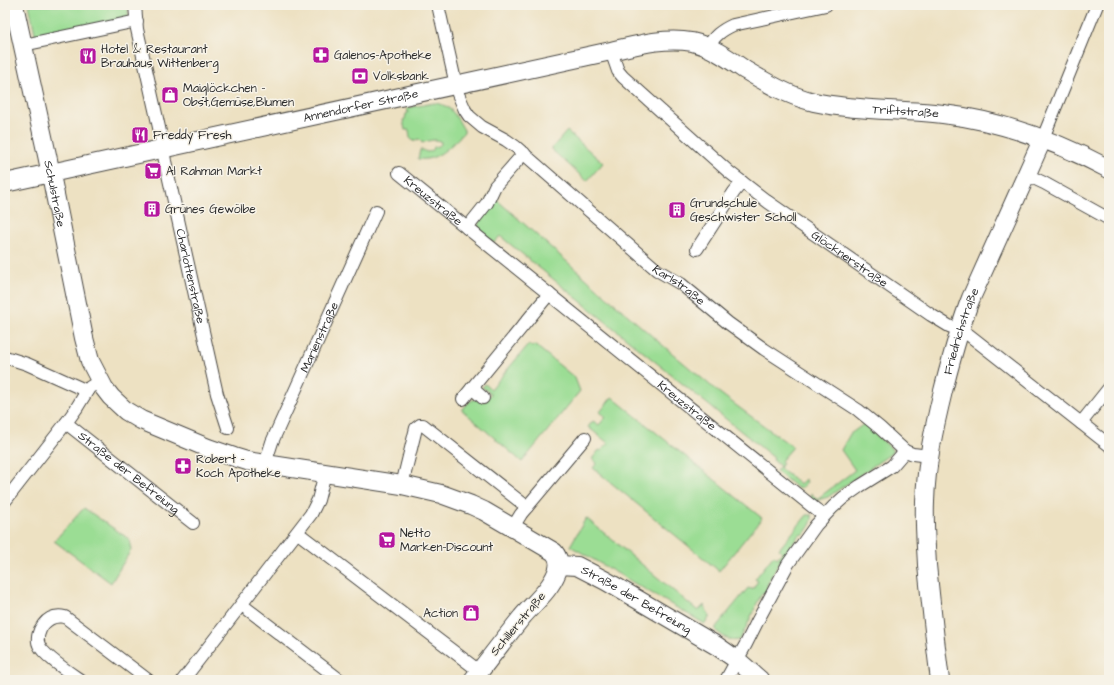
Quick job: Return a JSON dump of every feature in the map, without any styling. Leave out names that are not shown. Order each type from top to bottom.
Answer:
[{"type":"street","name":"Schulstraße","points":[[14,5],[87,352],[94,369],[94,386]]},
{"type":"street","name":"Charlottenstraße","points":[[135,5],[137,29],[163,149],[217,394],[228,428]]},
{"type":"street","name":"Karlstraße","points":[[438,5],[455,85],[461,103],[469,116],[482,127],[506,140],[524,153],[657,270],[681,284],[728,323],[764,349],[858,410],[905,451],[913,454],[929,456]]},
{"type":"street","points":[[707,47],[714,37],[724,29],[733,25],[826,5]]},
{"type":"street","name":"Friedrichstraße","points":[[940,680],[928,579],[924,503],[933,434],[959,330],[970,298],[1027,175],[1097,5]]},
{"type":"street","points":[[32,43],[137,21]]},
{"type":"street","name":"Annendorfer Straße","points":[[5,183],[646,43],[671,40],[693,43],[707,47]]},
{"type":"street","name":"Triftstraße","points":[[707,47],[769,84],[783,91],[812,101],[846,107],[914,111],[969,118],[1019,130],[1043,138],[1109,169]]},
{"type":"street","name":"Glöcknerstraße","points":[[611,51],[618,71],[623,78],[742,182],[768,202],[931,315],[949,326],[969,335],[1109,445]]},
{"type":"street","name":"Kreuzstraße","points":[[467,228],[487,203],[495,186],[524,153]]},
{"type":"street","name":"Kreuzstraße","points":[[399,173],[824,516]]},
{"type":"street","points":[[1027,175],[1109,219]]},
{"type":"street","points":[[697,249],[742,182]]},
{"type":"street","name":"Marienstraße","points":[[265,464],[272,442],[376,211]]},
{"type":"street","points":[[463,399],[549,294]]},
{"type":"street","points":[[5,356],[94,386],[111,396],[126,411],[141,420],[221,453],[247,461],[428,490],[458,500],[484,510],[554,552],[559,560],[559,565]]},
{"type":"street","points":[[5,501],[94,386]]},
{"type":"street","points":[[472,388],[483,398]]},
{"type":"street","points":[[1081,424],[1109,388]]},
{"type":"street","name":"Straße der Befreiung","points":[[66,423],[192,523]]},
{"type":"street","points":[[402,485],[416,428],[423,425],[527,507]]},
{"type":"street","points":[[513,527],[527,507],[584,438]]},
{"type":"street","points":[[726,680],[788,564],[805,540],[824,516],[843,498],[892,466],[905,451]]},
{"type":"street","points":[[183,680],[298,533],[315,507],[325,473]]},
{"type":"street","points":[[298,533],[476,676]]},
{"type":"street","name":"Straße der Befreiung","points":[[559,565],[576,566],[597,576],[705,639],[737,660],[760,680]]},
{"type":"street","name":"Schillerstraße","points":[[476,676],[523,616],[541,597],[558,571],[559,565]]},
{"type":"street","points":[[242,605],[340,680]]},
{"type":"street","points":[[80,680],[46,654],[39,645],[39,632],[42,626],[52,618],[58,616],[71,620],[148,680]]},
{"type":"green space","points":[[29,5],[127,5],[129,18],[36,38]]},
{"type":"green space","points":[[434,103],[449,108],[458,120],[464,132],[444,152],[432,158],[418,159],[420,150],[427,152],[431,151],[434,147],[439,146],[441,142],[434,140],[422,143],[419,139],[413,141],[410,138],[409,130],[405,130],[403,120],[408,113],[407,108]]},
{"type":"green space","points":[[567,131],[603,163],[587,181],[551,149]]},
{"type":"green space","points":[[497,200],[689,368],[717,391],[793,447],[781,461],[783,463],[780,468],[799,484],[805,479],[807,482],[805,485],[797,488],[776,471],[780,466],[773,460],[774,458],[500,236],[494,243],[479,231],[478,225],[480,220]]},
{"type":"green space","points":[[529,344],[532,347],[535,345],[575,378],[580,391],[522,462],[462,410],[471,401],[480,400],[484,402],[491,394],[482,387],[485,384],[491,389]]},
{"type":"green space","points":[[612,397],[762,518],[719,571],[593,468],[597,463],[592,459],[599,450],[601,451],[608,443],[588,427],[593,421],[599,425],[606,417],[600,412]]},
{"type":"green space","points":[[864,424],[892,449],[892,453],[828,497],[814,501],[811,498],[811,493],[817,499],[855,470],[841,450],[850,434]]},
{"type":"green space","points":[[84,508],[129,539],[131,550],[111,583],[54,541]]},
{"type":"green space","points":[[807,515],[812,515],[810,525],[804,534],[799,535],[787,552],[788,556],[786,559],[780,560],[767,585],[768,588],[766,592],[762,593],[740,639],[734,641],[731,640],[716,631],[716,627],[748,588],[753,588],[758,581],[755,579],[774,555],[777,558],[782,552],[779,549]]},
{"type":"green space","points":[[586,518],[698,611],[704,605],[709,616],[705,624],[570,546]]},
{"type":"place","name":"Galenos-Apotheke","points":[[321,55]]},
{"type":"place","name":"Hotel & Restaurant Brauhaus Wittenberg","points":[[88,56]]},
{"type":"place","name":"Volksbank","points":[[360,76]]},
{"type":"place","name":"Maiglöckchen - Obst,Gemüse,Blumen","points":[[170,95]]},
{"type":"place","name":"Freddy Fresh","points":[[140,135]]},
{"type":"place","name":"Al Rahman Markt","points":[[153,171]]},
{"type":"place","name":"Grünes Gewölbe","points":[[152,209]]},
{"type":"place","name":"Grundschule Geschwister Scholl","points":[[677,210]]},
{"type":"place","name":"Robert - Koch Apotheke","points":[[183,466]]},
{"type":"place","name":"Netto Marken-Discount","points":[[387,540]]},
{"type":"place","name":"Action","points":[[471,613]]}]
